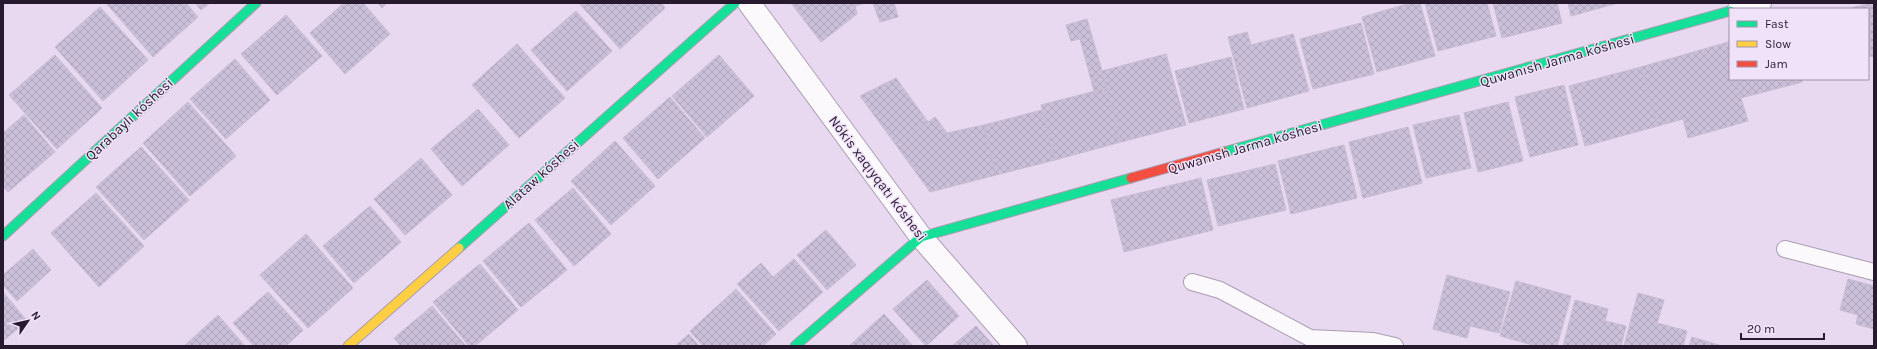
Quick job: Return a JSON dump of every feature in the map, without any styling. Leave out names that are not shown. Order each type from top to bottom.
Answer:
[{"type":"street","name":"Qarabaylı kóshesi","points":[[3,236],[256,3]]},
{"type":"street","name":"Alataw kóshesi","points":[[348,346],[735,3]]},
{"type":"street","name":"Nókis xaqıyqatı kóshesi","points":[[749,3],[921,237],[1016,346]]},
{"type":"street","points":[[1742,8],[1760,3]]},
{"type":"street","name":"Quwanısh Jarma kóshesi","points":[[795,346],[921,237],[1729,12]]},
{"type":"lane","points":[[1785,249],[1874,272]]},
{"type":"lane","points":[[1192,282],[1220,290],[1310,338],[1373,341],[1395,346]]},
{"type":"building","points":[[106,3],[186,3],[198,17],[153,57]]},
{"type":"building","points":[[195,3],[210,3],[201,10]]},
{"type":"building","points":[[344,3],[363,3],[390,34],[345,74],[310,33]]},
{"type":"building","points":[[378,3],[387,3],[382,8]]},
{"type":"building","points":[[579,3],[661,3],[665,8],[620,49]]},
{"type":"building","points":[[791,3],[865,3],[855,6],[857,14],[821,42]]},
{"type":"building","points":[[873,3],[894,3],[898,17],[880,22]]},
{"type":"building","points":[[1411,3],[1420,3],[1435,56],[1377,72],[1362,17]]},
{"type":"building","points":[[1425,3],[1487,3],[1496,36],[1438,51]]},
{"type":"building","points":[[1493,3],[1557,3],[1562,23],[1502,38]]},
{"type":"building","points":[[1568,3],[1618,3],[1571,16]]},
{"type":"building","points":[[1874,3],[1874,56],[1869,57],[1869,8],[1851,8]]},
{"type":"building","points":[[100,7],[148,60],[103,101],[55,47]]},
{"type":"building","points":[[576,11],[612,51],[567,91],[531,50]]},
{"type":"building","points":[[286,15],[322,56],[277,95],[241,54]]},
{"type":"building","points":[[1087,19],[1107,88],[1094,91],[1080,39],[1071,41],[1066,25]]},
{"type":"building","points":[[1361,23],[1374,74],[1313,89],[1300,39]]},
{"type":"building","points":[[1247,32],[1251,45],[1293,34],[1309,91],[1247,108],[1228,37]]},
{"type":"building","points":[[1729,41],[1729,57],[1725,43]]},
{"type":"building","points":[[1725,43],[1729,57],[1729,80],[1735,80],[1748,121],[1688,138],[1683,119],[1658,126],[1641,67]]},
{"type":"building","points":[[517,44],[565,98],[519,138],[472,85]]},
{"type":"building","points":[[1166,54],[1186,125],[1121,142],[1102,71]]},
{"type":"building","points":[[55,55],[102,108],[57,149],[9,95]]},
{"type":"building","points":[[719,55],[754,96],[707,137],[672,96]]},
{"type":"building","points":[[1231,57],[1244,109],[1189,123],[1175,71]]},
{"type":"building","points":[[235,59],[270,100],[226,139],[190,99]]},
{"type":"building","points":[[1641,67],[1658,126],[1585,146],[1569,86]]},
{"type":"building","points":[[896,78],[928,122],[896,145],[860,96]]},
{"type":"building","points":[[1735,80],[1802,80],[1802,82],[1741,98]]},
{"type":"building","points":[[1564,85],[1578,145],[1530,157],[1515,97]]},
{"type":"building","points":[[1107,88],[1121,142],[1055,160],[1041,105]]},
{"type":"building","points":[[670,97],[705,138],[658,179],[623,138]]},
{"type":"building","points":[[188,102],[236,156],[190,196],[143,143]]},
{"type":"building","points":[[1508,102],[1523,161],[1478,172],[1464,113]]},
{"type":"building","points":[[478,109],[509,145],[462,186],[431,149]]},
{"type":"building","points":[[1042,110],[1055,160],[996,175],[984,125]]},
{"type":"building","points":[[24,115],[55,152],[8,192],[3,186],[3,133]]},
{"type":"building","points":[[1459,115],[1471,168],[1426,178],[1413,125]]},
{"type":"building","points":[[935,117],[947,133],[984,125],[996,175],[930,192],[896,145]]},
{"type":"building","points":[[1408,127],[1422,183],[1363,198],[1349,142]]},
{"type":"building","points":[[615,141],[655,186],[611,225],[571,181]]},
{"type":"building","points":[[1344,145],[1357,198],[1291,214],[1278,161]]},
{"type":"building","points":[[141,147],[189,200],[144,240],[96,187]]},
{"type":"building","points":[[421,158],[452,195],[405,235],[374,199]]},
{"type":"building","points":[[1275,164],[1286,210],[1218,226],[1207,180]]},
{"type":"building","points":[[1201,178],[1213,230],[1124,252],[1111,200]]},
{"type":"building","points":[[573,188],[611,234],[574,266],[535,220]]},
{"type":"building","points":[[96,193],[144,246],[99,287],[51,233]]},
{"type":"building","points":[[370,206],[401,242],[354,283],[323,246]]},
{"type":"building","points":[[529,223],[567,270],[521,307],[483,261]]},
{"type":"building","points":[[826,230],[856,265],[827,290],[797,255]]},
{"type":"building","points":[[306,234],[353,288],[308,328],[260,275]]},
{"type":"building","points":[[33,249],[51,270],[17,301],[3,285],[3,275]]},
{"type":"building","points":[[794,259],[823,292],[779,331],[737,284],[761,263],[773,277]]},
{"type":"building","points":[[480,264],[518,310],[475,346],[469,346],[433,302]]},
{"type":"building","points":[[1447,275],[1510,292],[1499,333],[1470,326],[1467,338],[1433,329]]},
{"type":"building","points":[[1848,279],[1874,286],[1874,329],[1856,324],[1858,315],[1840,310]]},
{"type":"building","points":[[927,280],[959,316],[926,346],[893,309]]},
{"type":"building","points":[[1516,281],[1571,296],[1557,346],[1536,346],[1500,336]]},
{"type":"building","points":[[736,289],[776,334],[763,346],[703,346],[690,331]]},
{"type":"building","points":[[3,292],[27,321],[3,341]]},
{"type":"building","points":[[268,292],[303,330],[286,346],[254,346],[233,323]]},
{"type":"building","points":[[1638,293],[1664,300],[1657,323],[1687,331],[1683,346],[1624,346]]},
{"type":"building","points":[[1575,300],[1608,309],[1605,321],[1626,326],[1621,346],[1563,346]]},
{"type":"building","points":[[432,306],[466,346],[401,346],[394,338]]},
{"type":"building","points":[[884,314],[913,346],[849,346]]},
{"type":"building","points":[[218,315],[245,346],[184,346]]},
{"type":"building","points":[[976,326],[994,346],[952,346]]},
{"type":"building","points":[[689,334],[699,346],[675,346]]},
{"type":"building","points":[[1692,337],[1722,346],[1689,346]]},
{"type":"traffic: fast","points":[[3,236],[256,3]]},
{"type":"traffic: fast","points":[[459,248],[735,3]]},
{"type":"traffic: fast","points":[[1224,152],[1729,11]]},
{"type":"traffic: fast","points":[[795,346],[921,237],[1131,178]]},
{"type":"traffic: slow","points":[[348,346],[459,248]]},
{"type":"traffic: jam","points":[[1131,178],[1224,152]]}]
